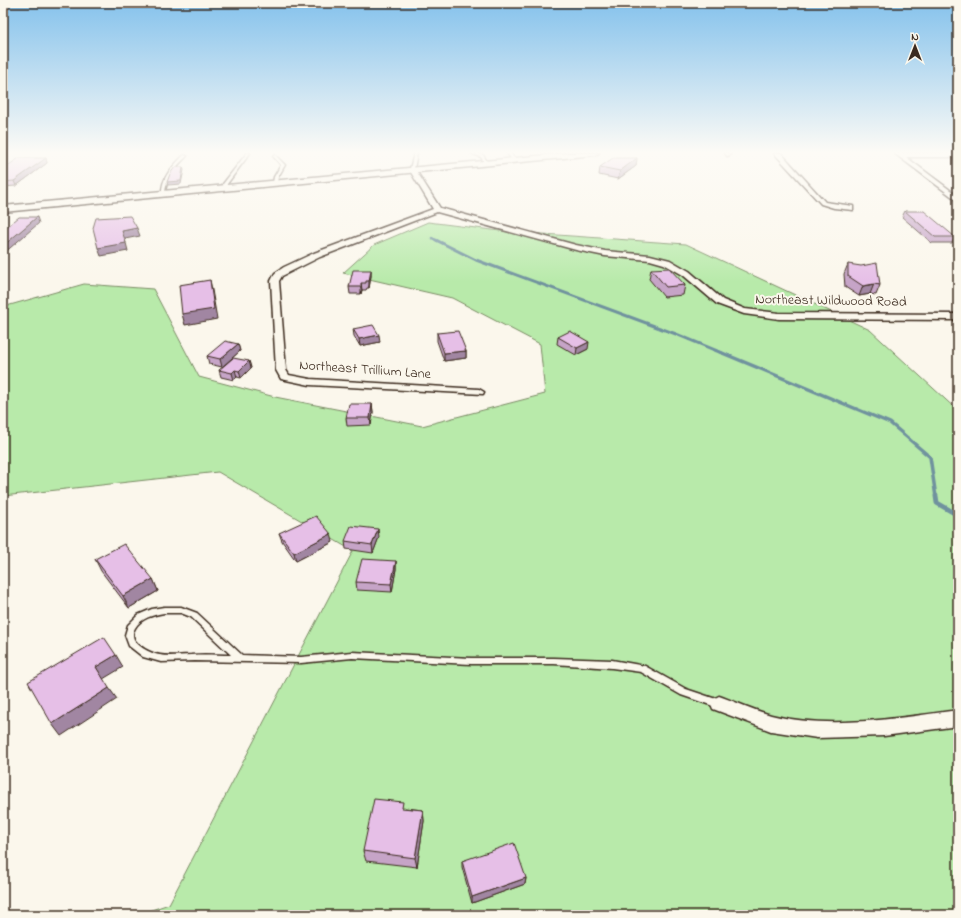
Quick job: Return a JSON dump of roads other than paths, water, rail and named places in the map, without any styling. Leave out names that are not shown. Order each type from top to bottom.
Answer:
[{"type":"street","points":[[3,209],[135,196]]},
{"type":"street","points":[[427,196],[437,210]]},
{"type":"street","points":[[817,196],[823,202],[834,206],[850,208]]},
{"type":"street","name":"Northeast Wildwood Road","points":[[437,210],[584,250],[611,255],[648,258],[666,262],[685,271],[723,304],[740,311],[779,316],[958,317]]},
{"type":"street","name":"Northeast Trillium Lane","points":[[437,210],[317,255],[287,269],[278,275],[275,281],[280,370],[285,377],[310,382],[479,392]]},
{"type":"street","points":[[719,704],[771,723],[817,730],[884,728],[958,718]]},
{"type":"lane","points":[[240,659],[194,615],[182,610],[164,610],[147,615],[142,617],[131,627],[129,636],[132,644],[146,655],[161,659],[301,660],[352,655],[471,661],[554,661],[612,664],[642,670],[684,692],[719,704]]},
{"type":"waterway","points":[[432,238],[476,260],[676,334],[722,353]]},
{"type":"waterway","points":[[720,352],[890,423],[930,457],[936,497]]},
{"type":"waterway","points":[[936,496],[937,503],[958,515]]}]
